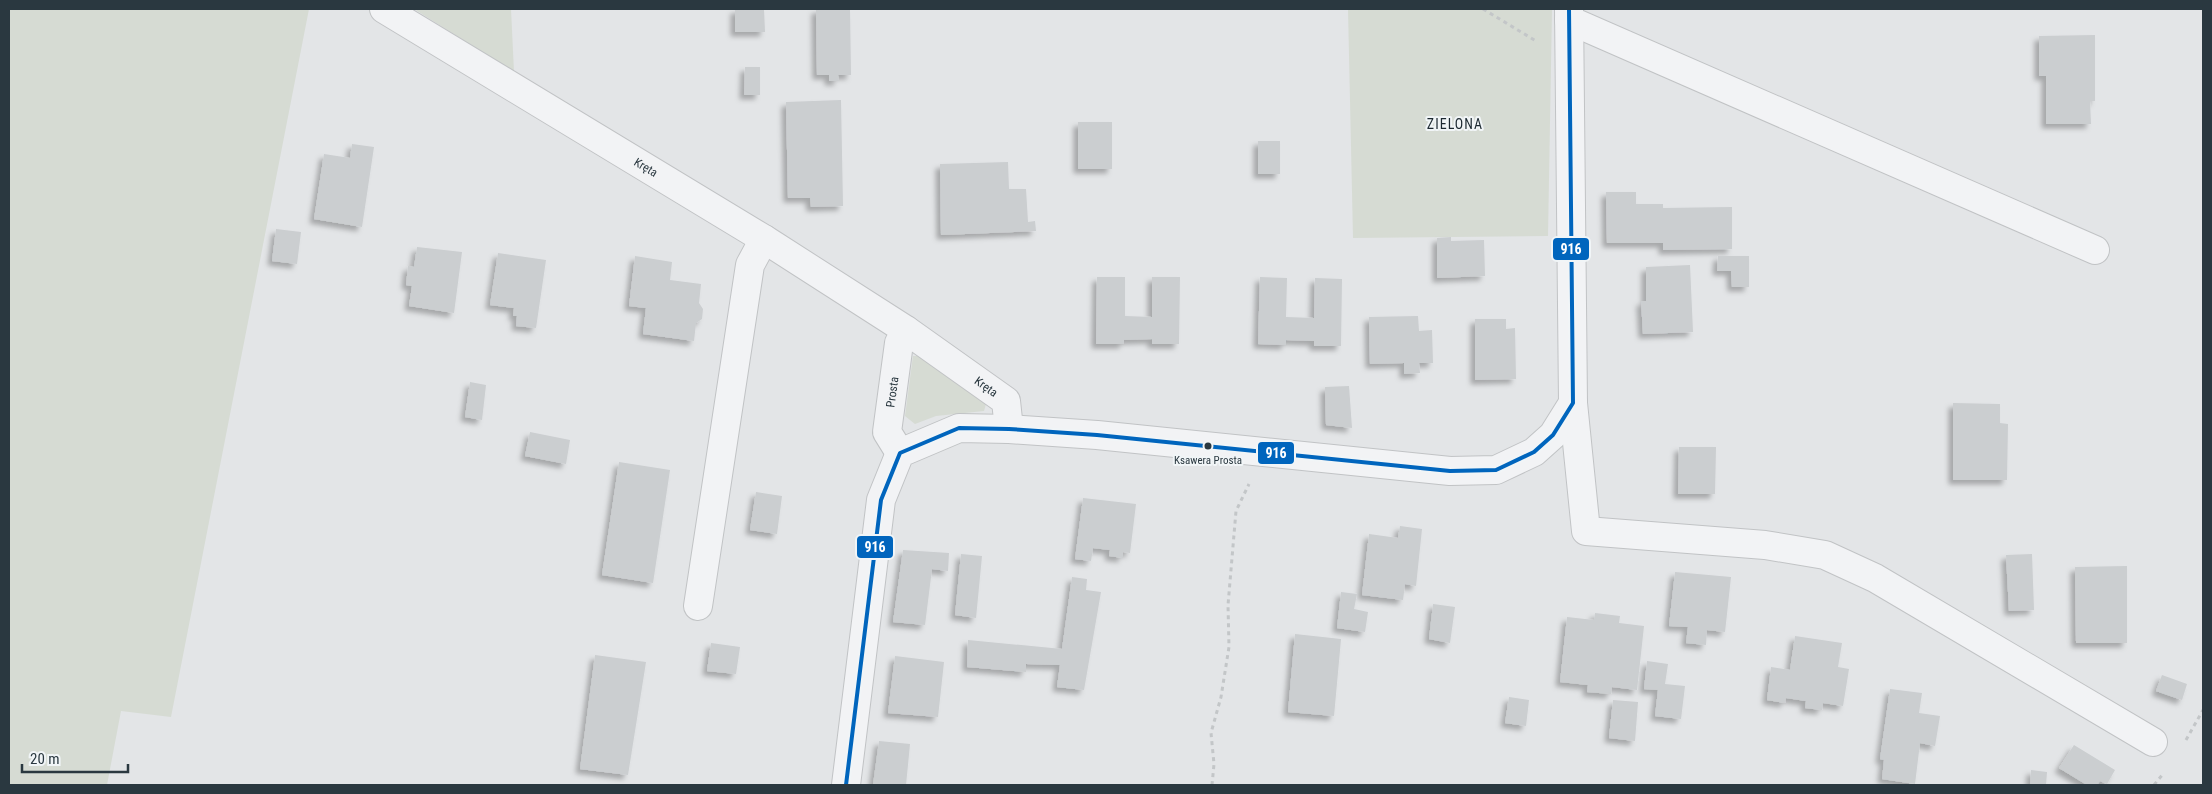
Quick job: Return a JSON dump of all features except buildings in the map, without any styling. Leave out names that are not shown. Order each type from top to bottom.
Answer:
[{"type":"street","name":"Kręta","points":[[384,9],[764,239],[906,330],[1006,401],[1009,429]]},
{"type":"street","points":[[2095,250],[1569,14],[1573,403],[1586,532],[1765,545],[1825,556],[1874,578],[2153,742]]},
{"type":"street","points":[[698,606],[750,265],[764,239]]},
{"type":"street","name":"Prosta","points":[[900,453],[888,432],[899,343],[906,330]]},
{"type":"street","points":[[846,785],[881,500],[900,453],[959,428],[1009,429],[1096,435],[1450,471],[1496,470],[1534,452],[1552,435],[1573,403]]},
{"type":"path","points":[[1483,9],[1537,42]]},
{"type":"path","points":[[1212,785],[1214,764],[1211,733],[1221,697],[1229,647],[1228,605],[1236,511],[1249,484],[1253,451]]},
{"type":"shaded area","points":[[9,9],[309,9],[171,717],[121,711],[107,785],[9,785]]},
{"type":"shaded area","points":[[414,9],[511,9],[514,72]]},
{"type":"shaded area","points":[[1348,9],[1552,9],[1548,236],[1353,238]]},
{"type":"shaded area","points":[[913,356],[919,356],[986,404],[984,411],[936,416],[915,424],[905,416]]},
{"type":"transit line","name":"916","points":[[846,785],[881,500],[900,453],[959,428],[1009,429],[1097,435],[1450,471],[1496,470],[1534,452],[1553,435],[1573,403],[1569,9]]},
{"type":"place","name":"Ksawera Prosta","points":[[1208,446]]},
{"type":"district","name":"ZIELONA","points":[[1455,124]]}]
